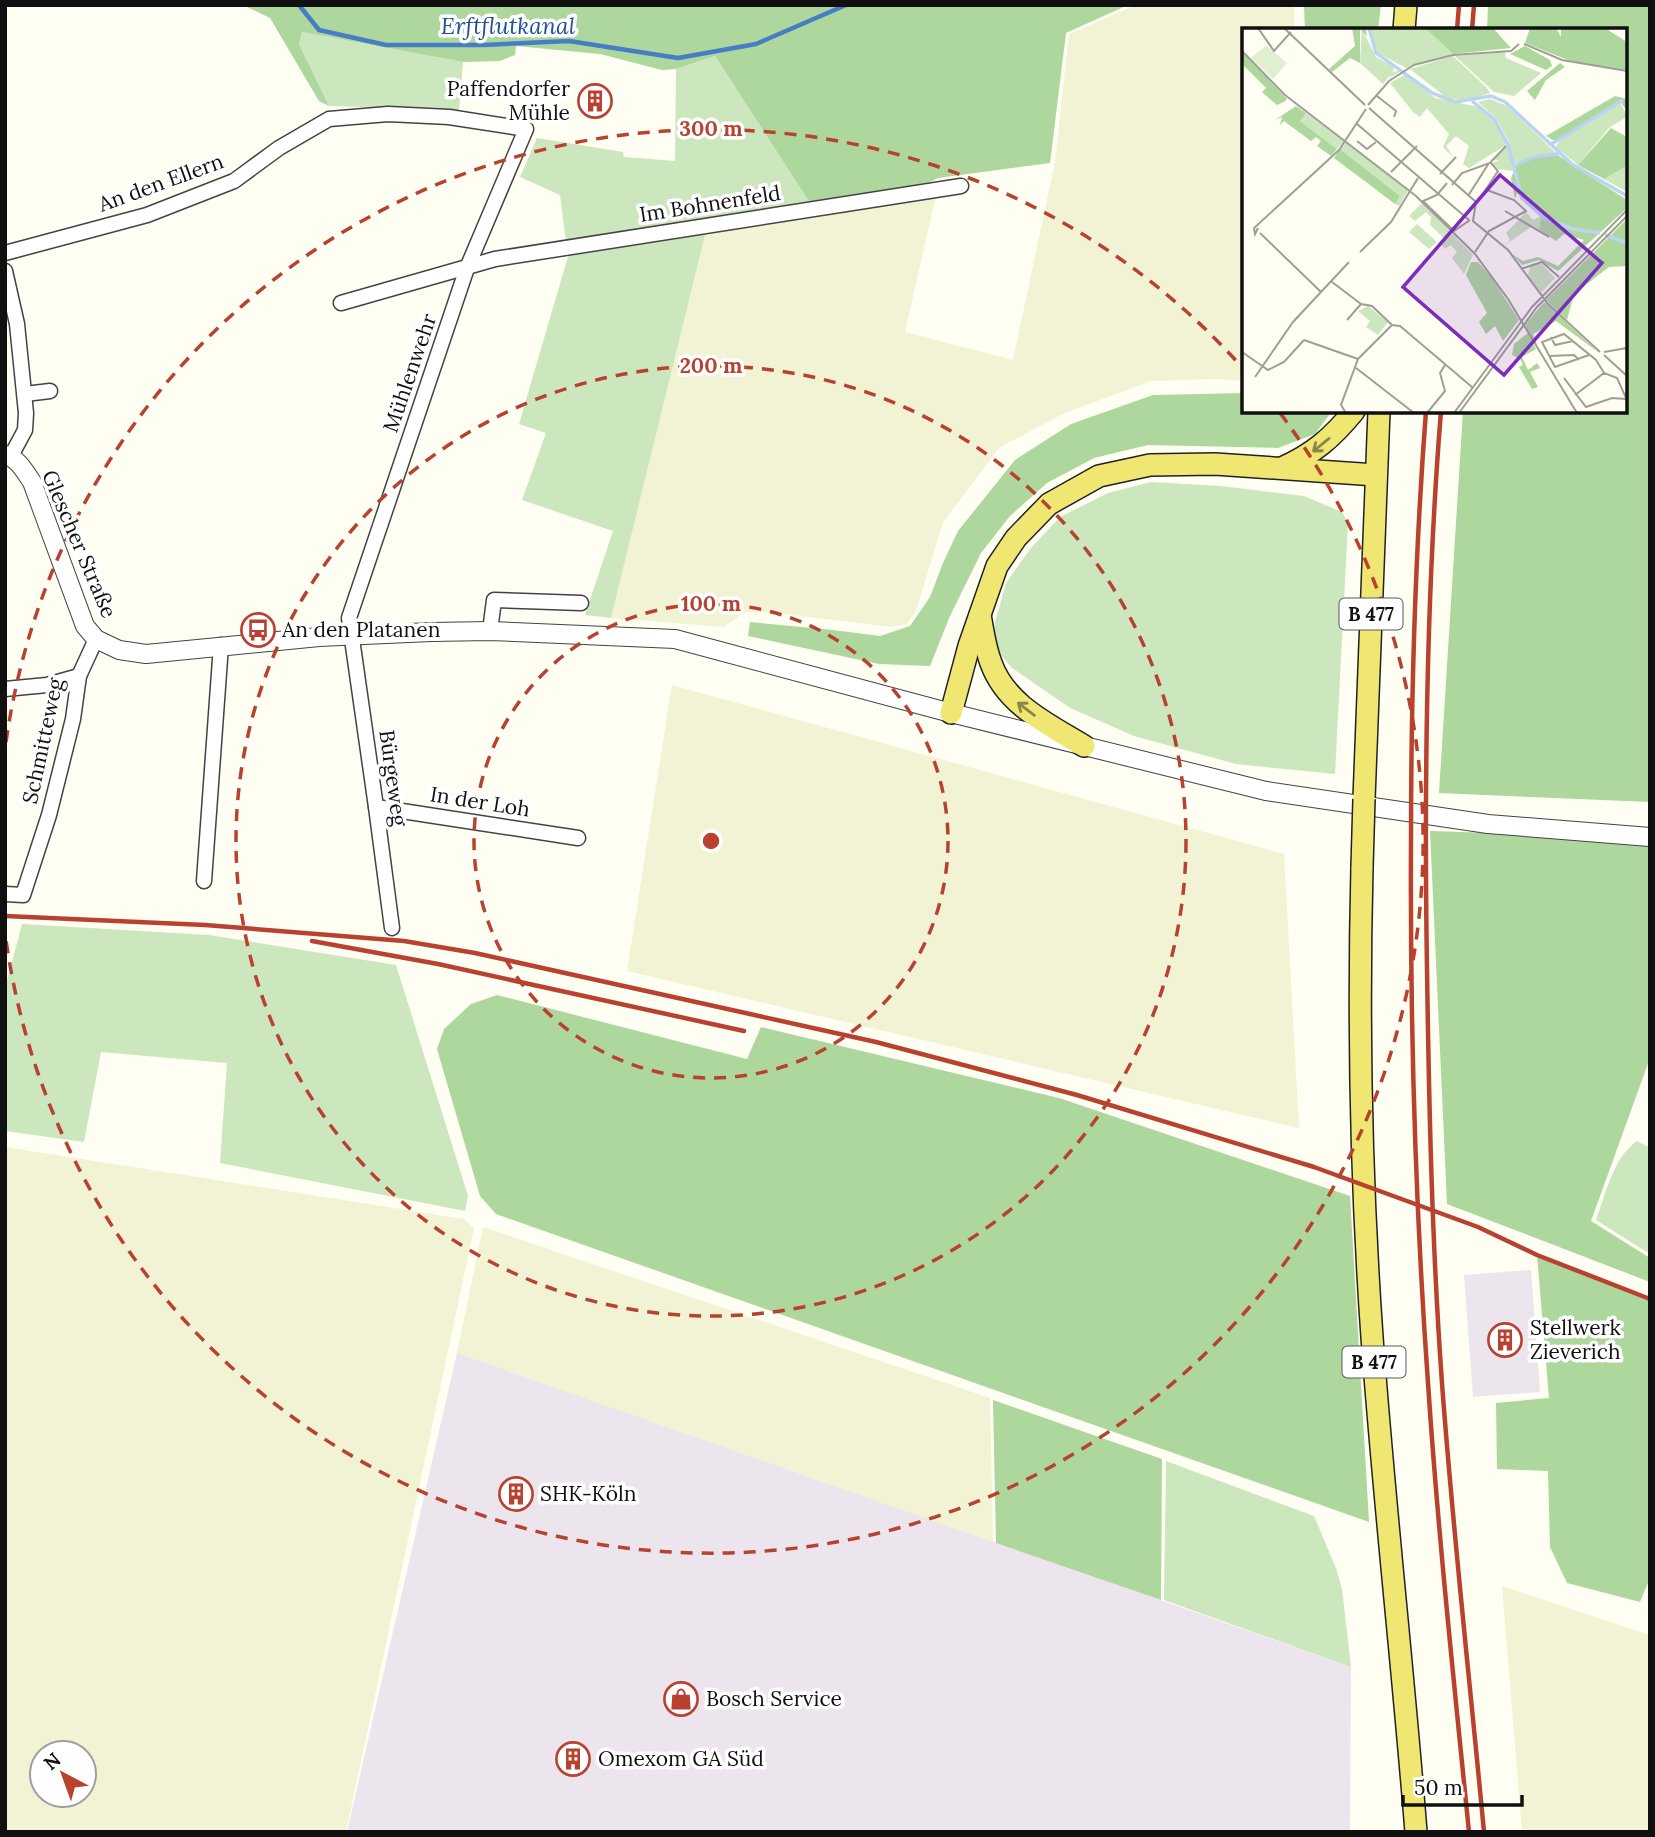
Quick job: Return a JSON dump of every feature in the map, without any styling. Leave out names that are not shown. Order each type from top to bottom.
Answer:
[{"type":"main road","points":[[1404,28],[1406,5]]},
{"type":"main road","points":[[1282,468],[1302,459],[1324,444],[1352,413]]},
{"type":"main road","name":"B 477","points":[[1379,413],[1359,973],[1361,1070],[1372,1334],[1416,1832]]},
{"type":"main road","points":[[951,713],[969,646],[997,566],[1016,538],[1049,504],[1099,476],[1150,465],[1215,464],[1376,475]]},
{"type":"main road","points":[[980,613],[991,664],[1003,686],[1014,700],[1084,746]]},
{"type":"street","name":"An den Ellern","points":[[5,253],[147,215],[234,181],[279,148],[329,119],[388,114],[449,117],[526,129]]},
{"type":"street","name":"Mühlenwehr","points":[[351,635],[349,618],[467,268],[526,129]]},
{"type":"street","name":"Im Bohnenfeld","points":[[341,303],[495,259],[961,186]]},
{"type":"street","points":[[5,271],[17,324],[25,394],[25,430],[8,455]]},
{"type":"street","points":[[25,394],[50,391]]},
{"type":"street","name":"Glescher Straße","points":[[8,455],[32,482],[85,626],[96,639],[119,650],[146,654],[220,645],[351,635],[490,631],[675,639],[951,713],[1266,791],[1488,824],[1650,837]]},
{"type":"street","points":[[490,631],[494,600],[581,603]]},
{"type":"street","name":"Bürgeweg","points":[[351,635],[391,928]]},
{"type":"street","name":"Schmitteweg","points":[[5,894],[23,895],[49,815],[73,719],[79,676],[96,639]]},
{"type":"street","points":[[204,881],[220,645]]},
{"type":"street","points":[[5,689],[47,685],[79,676]]},
{"type":"street","name":"In der Loh","points":[[376,807],[578,838]]},
{"type":"shaded area","points":[[1531,1270],[1540,1392],[1473,1397],[1464,1275]]},
{"type":"shaded area","points":[[457,1353],[1351,1667],[1350,1832],[347,1832]]},
{"type":"green space","points":[[243,5],[1128,5],[1066,33],[1050,163],[938,178],[916,189],[810,203],[715,56],[676,69],[662,70],[600,54],[516,46],[515,55],[500,61],[463,62],[302,32],[299,44],[329,106],[319,101],[270,18]]},
{"type":"green space","points":[[1136,5],[1294,5],[1294,28],[1242,28],[1242,381],[1151,381],[1065,413],[1000,447],[943,522],[916,611],[907,624],[891,627],[767,612],[746,612],[723,627],[611,618],[706,231],[936,195],[905,332],[1013,360],[1055,162],[1069,34]]},
{"type":"green space","points":[[1304,5],[1381,5],[1378,28],[1305,28]]},
{"type":"green space","points":[[1488,5],[1650,5],[1650,802],[1439,793],[1463,413],[1627,413],[1627,28],[1487,28]]},
{"type":"green space","points":[[302,32],[463,62],[459,110],[329,106],[299,44]]},
{"type":"green space","points":[[715,56],[810,203],[566,242],[560,195],[520,177],[537,138],[623,152],[624,157],[675,161],[676,69]]},
{"type":"green space","points":[[706,231],[611,618],[585,615],[613,531],[522,500],[546,433],[519,424],[569,253]]},
{"type":"green space","points":[[1242,393],[1242,413],[1331,413],[1315,434],[1278,448],[1148,445],[1094,458],[1047,483],[1010,516],[981,553],[950,616],[930,666],[879,664],[748,636],[750,622],[880,636],[910,626],[930,597],[958,531],[1015,460],[1071,424],[1153,395]]},
{"type":"green space","points":[[1151,482],[1221,486],[1304,496],[1342,512],[1348,523],[1335,774],[1236,764],[1134,736],[1070,708],[1012,668],[994,647],[995,622],[1006,583],[1030,549],[1060,517],[1108,493]]},
{"type":"green space","points":[[672,685],[1284,854],[1299,1128],[627,971]]},
{"type":"green space","points":[[1430,831],[1650,838],[1650,1058],[1591,1221],[1650,1258],[1650,1282],[1447,1204]]},
{"type":"green space","points":[[22,924],[209,935],[396,965],[468,1196],[465,1211],[220,1163],[227,1063],[101,1052],[84,1142],[5,1131],[5,988]]},
{"type":"green space","points":[[497,995],[747,1059],[761,1027],[1059,1098],[1350,1196],[1369,1522],[496,1214],[480,1196],[437,1049],[444,1029],[471,1004]]},
{"type":"green space","points":[[1637,1141],[1650,1148],[1650,1254],[1596,1220],[1616,1166]]},
{"type":"green space","points":[[5,1147],[464,1219],[474,1228],[346,1832],[5,1832]]},
{"type":"green space","points":[[483,1227],[990,1398],[993,1542],[457,1353]]},
{"type":"green space","points":[[1537,1255],[1650,1299],[1650,1578],[1640,1602],[1567,1583],[1550,1547],[1548,1471],[1497,1469],[1496,1403],[1549,1398]]},
{"type":"green space","points":[[993,1400],[1162,1459],[1161,1600],[996,1543]]},
{"type":"green space","points":[[1166,1461],[1314,1516],[1342,1589],[1351,1667],[1164,1600]]},
{"type":"green space","points":[[1502,1586],[1650,1635],[1650,1832],[1522,1832]]},
{"type":"waterway","name":"Erftflutkanal","points":[[299,5],[319,30],[386,45],[484,45],[569,41],[678,58],[756,44],[846,5]]},
{"type":"railway","points":[[1457,28],[1459,5]]},
{"type":"railway","points":[[1472,28],[1474,5]]},
{"type":"railway","points":[[1426,413],[1416,572],[1412,733],[1414,1112],[1423,1315],[1432,1439],[1469,1832]]},
{"type":"railway","points":[[1441,413],[1432,550],[1426,759],[1432,1176],[1446,1439],[1484,1832]]},
{"type":"railway","points":[[5,916],[205,925],[404,941],[475,953],[876,1042],[1077,1095],[1314,1167],[1478,1227],[1537,1255],[1650,1299]]},
{"type":"railway","points":[[312,941],[438,964],[744,1031]]},
{"type":"place","name":"Paffendorfer Mühle","points":[[595,101]]},
{"type":"place","name":"An den Platanen","points":[[258,630]]},
{"type":"place","name":"Stellwerk Zieverich","points":[[1505,1340]]},
{"type":"place","name":"SHK-Köln","points":[[516,1494]]},
{"type":"place","name":"Bosch Service","points":[[681,1699]]},
{"type":"place","name":"Omexom GA Süd","points":[[573,1759]]}]
